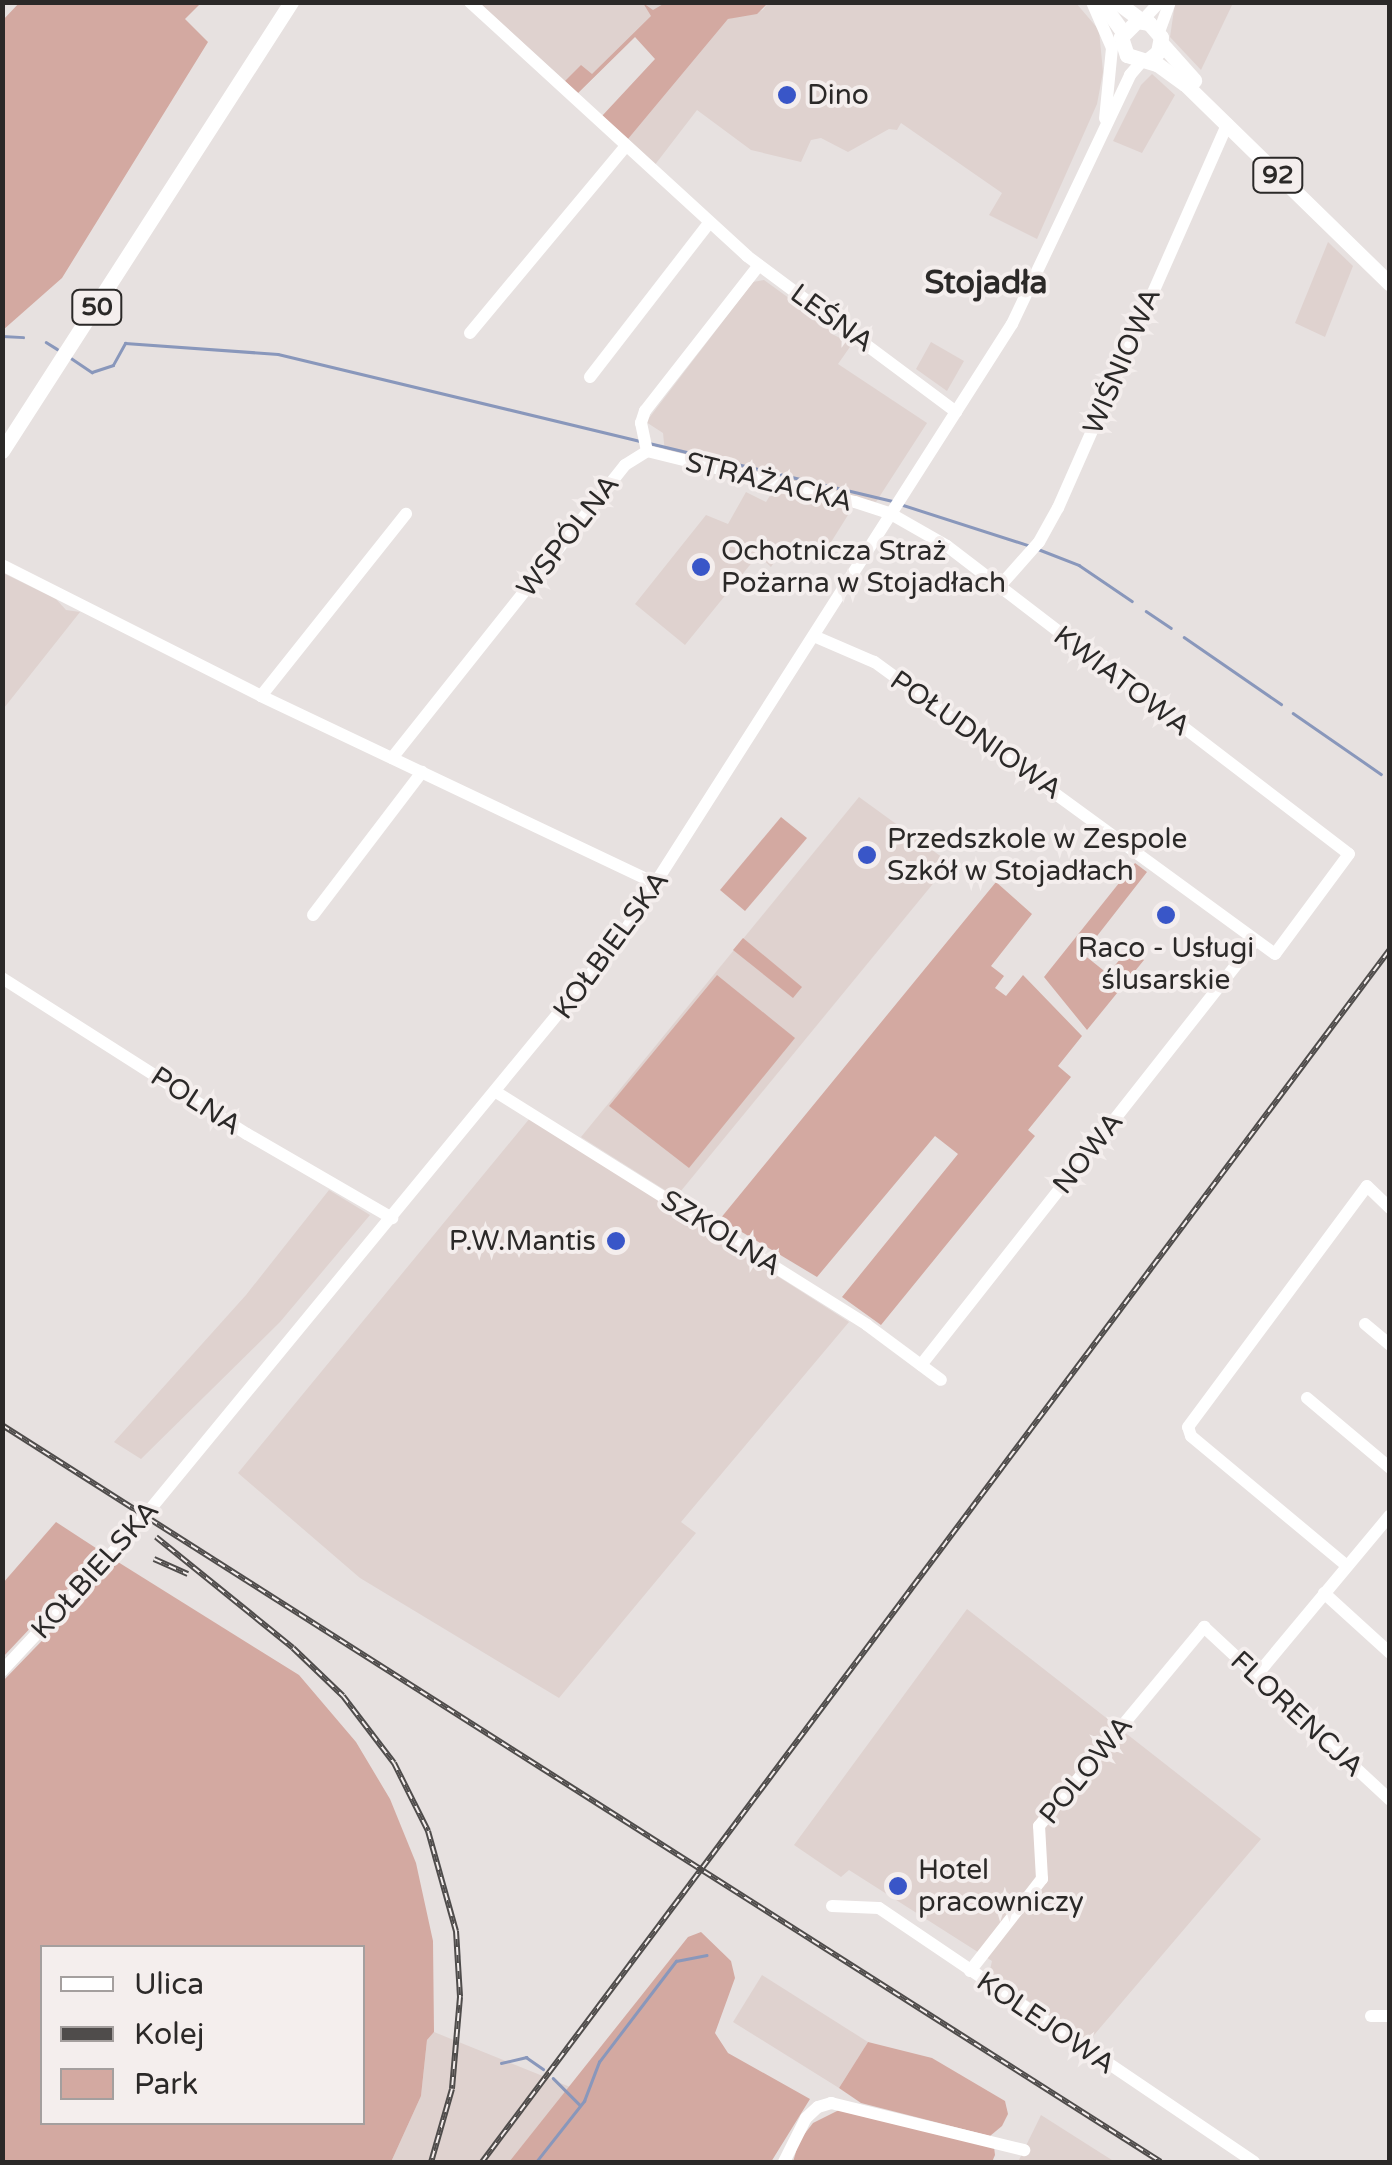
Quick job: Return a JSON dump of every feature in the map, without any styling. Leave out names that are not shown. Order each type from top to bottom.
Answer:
[{"type":"main road","name":"50","points":[[2,451],[291,2]]},
{"type":"main road","points":[[1101,2],[1123,32],[1124,51]]},
{"type":"main road","name":"92","points":[[1117,2],[1160,38],[1172,60],[1390,272]]},
{"type":"main road","points":[[1123,32],[1142,21]]},
{"type":"main road","points":[[1145,61],[1160,38]]},
{"type":"main road","name":"92","points":[[1124,51],[1180,80],[1390,284]]},
{"type":"street","name":"LEŚNA","points":[[470,2],[759,265],[956,412]]},
{"type":"street","points":[[1092,2],[1112,48],[1104,119]]},
{"type":"street","points":[[1142,21],[1160,2]]},
{"type":"street","points":[[1160,38],[1170,2]]},
{"type":"street","name":"KOŁBIELSKA","points":[[1100,137],[1124,51]]},
{"type":"street","name":"KOŁBIELSKA","points":[[2,1670],[129,1534],[583,988],[657,884],[1030,292],[1100,137],[1145,61]]},
{"type":"street","name":"WIŚNIOWA","points":[[999,587],[1035,547],[1084,451],[1215,142],[1227,124]]},
{"type":"street","points":[[470,333],[626,146]]},
{"type":"street","points":[[590,377],[710,223]]},
{"type":"street","points":[[646,446],[645,412],[759,265]]},
{"type":"street","name":"STRAŻACKA","points":[[646,446],[896,507]]},
{"type":"street","name":"WSPÓLNA","points":[[392,758],[624,465],[646,446]]},
{"type":"street","name":"KWIATOWA","points":[[896,507],[1350,854],[1275,954]]},
{"type":"street","points":[[261,696],[406,514]]},
{"type":"street","points":[[2,565],[261,696],[657,884]]},
{"type":"street","name":"POŁUDNIOWA","points":[[814,636],[874,662],[1275,954]]},
{"type":"street","points":[[313,915],[422,772]]},
{"type":"street","name":"NOWA","points":[[921,1365],[1254,941]]},
{"type":"street","name":"POLNA","points":[[2,978],[224,1120],[392,1218]]},
{"type":"street","name":"SZKOLNA","points":[[496,1092],[867,1325],[941,1380]]},
{"type":"street","points":[[1347,1566],[1197,1441],[1188,1427],[1367,1186],[1390,1208]]},
{"type":"street","points":[[1365,1324],[1390,1346]]},
{"type":"street","points":[[1307,1398],[1390,1468]]},
{"type":"street","points":[[1256,1676],[1387,1523]]},
{"type":"street","points":[[1324,1594],[1390,1653]]},
{"type":"street","name":"FLORENCJA","points":[[1204,1627],[1390,1800]]},
{"type":"street","name":"POLOWA","points":[[970,1971],[1042,1879],[1038,1826],[1204,1627]]},
{"type":"street","name":"KOLEJOWA","points":[[832,1906],[879,1908],[1254,2162]]},
{"type":"street","points":[[1371,2016],[1390,2016]]},
{"type":"street","points":[[784,2162],[806,2118],[818,2106],[831,2103],[1024,2150]]},
{"type":"shaded area","points":[[479,3],[669,3],[578,93]]},
{"type":"shaded area","points":[[768,3],[1076,3],[1099,30],[1103,72],[1097,104],[1037,239],[989,215],[1002,193],[901,123],[897,130],[889,129],[848,152],[821,138],[811,140],[801,162],[751,150],[697,110],[654,166],[628,139],[728,19],[763,10]]},
{"type":"shaded area","points":[[1175,3],[1233,3],[1201,70],[1170,37]]},
{"type":"shaded area","points":[[1152,74],[1175,95],[1142,153],[1113,141],[1141,85]]},
{"type":"shaded area","points":[[1328,242],[1353,266],[1325,337],[1295,323]]},
{"type":"shaded area","points":[[764,280],[833,330],[832,334],[852,344],[838,364],[927,423],[876,502],[665,453],[663,433],[646,422],[753,282]]},
{"type":"shaded area","points":[[931,342],[964,361],[947,391],[916,369]]},
{"type":"shaded area","points":[[776,486],[853,507],[823,555],[801,540],[792,551],[785,547],[771,567],[758,555],[685,645],[635,604],[706,515],[728,524],[746,492],[766,502]]},
{"type":"shaded area","points":[[3,573],[56,599],[66,610],[80,612],[4,708]]},
{"type":"shaded area","points":[[859,797],[950,863],[676,1197],[581,1137]]},
{"type":"shaded area","points":[[530,1118],[849,1322],[681,1522],[696,1533],[559,1698],[360,1578],[238,1473]]},
{"type":"shaded area","points":[[329,1190],[370,1215],[280,1322],[141,1459],[114,1442],[246,1295]]},
{"type":"shaded area","points":[[967,1609],[1261,1839],[1088,2042],[989,1974],[992,1961],[849,1870],[841,1877],[794,1845]]},
{"type":"shaded area","points":[[762,1975],[868,2042],[839,2088],[733,2022]]},
{"type":"shaded area","points":[[434,2032],[570,2087],[509,2162],[391,2162],[421,2096],[427,2040]]},
{"type":"shaded area","points":[[1041,2115],[1115,2162],[1018,2162]]},
{"type":"green space","points":[[20,2],[201,3],[185,19],[208,42],[62,278],[3,330],[3,20]]},
{"type":"green space","points":[[643,3],[653,10],[665,3],[768,3],[757,14],[728,19],[628,139],[602,116],[655,59],[635,37],[578,93],[565,81],[581,65],[592,74],[651,16]]},
{"type":"green space","points":[[781,817],[807,838],[745,911],[720,890]]},
{"type":"green space","points":[[1135,863],[1147,872],[1083,954],[1108,974],[1129,948],[1144,960],[1087,1030],[1044,977]]},
{"type":"green space","points":[[996,882],[1032,914],[991,966],[1004,976],[995,988],[1006,996],[1023,975],[1082,1036],[1058,1066],[1071,1077],[1028,1130],[1035,1136],[881,1325],[842,1297],[958,1154],[935,1136],[817,1277],[720,1219]]},
{"type":"green space","points":[[743,938],[802,987],[793,998],[733,950]]},
{"type":"green space","points":[[717,975],[795,1038],[689,1168],[609,1106]]},
{"type":"green space","points":[[56,1522],[102,1552],[3,1657],[3,1583]]},
{"type":"green space","points":[[118,1562],[299,1675],[356,1742],[390,1799],[416,1863],[433,1941],[434,2032],[427,2040],[421,2096],[391,2162],[3,2162],[3,1681]]},
{"type":"green space","points":[[701,1932],[731,1961],[735,1978],[715,2033],[728,2053],[810,2099],[771,2162],[509,2162],[688,1937]]},
{"type":"green space","points":[[868,2042],[932,2058],[1005,2101],[1008,2114],[1002,2126],[990,2136],[861,2103],[839,2088]]},
{"type":"green space","points":[[843,2108],[994,2147],[995,2155],[992,2162],[793,2162],[799,2141],[813,2123]]},
{"type":"waterway","points":[[2,336],[23,337]]},
{"type":"waterway","points":[[46,342],[57,349]]},
{"type":"waterway","points":[[68,356],[92,372],[113,365],[125,343],[278,354],[641,441]]},
{"type":"waterway","points":[[649,443],[893,501]]},
{"type":"waterway","points":[[900,504],[1031,546]]},
{"type":"waterway","points":[[1038,549],[1079,565],[1132,601]]},
{"type":"waterway","points":[[1146,611],[1171,628]]},
{"type":"waterway","points":[[1184,637],[1281,704]]},
{"type":"waterway","points":[[1293,713],[1381,774]]},
{"type":"waterway","points":[[536,2162],[584,2101],[599,2062],[676,1961],[706,1955]]},
{"type":"waterway","points":[[501,2063],[526,2057],[543,2069]]},
{"type":"waterway","points":[[553,2078],[580,2105]]},
{"type":"railway","points":[[482,2162],[1390,949]]},
{"type":"railway","points":[[2,1425],[1161,2162]]},
{"type":"railway","points":[[156,1537],[293,1648],[343,1696],[394,1763],[428,1831],[456,1931],[460,1997],[452,2089],[431,2162]]},
{"type":"railway","points":[[154,1559],[188,1574]]},
{"type":"place","name":"Dino","points":[[787,95]]},
{"type":"place","name":"Ochotnicza Straż Pożarna w Stojadłach","points":[[701,567]]},
{"type":"place","name":"Przedszkole w Zespole Szkół w Stojadłach","points":[[867,855]]},
{"type":"place","name":"Raco - Usługi ślusarskie","points":[[1166,915]]},
{"type":"place","name":"P.W.Mantis","points":[[616,1241]]},
{"type":"place","name":"Hotel pracowniczy","points":[[898,1886]]},
{"type":"district","name":"Stojadła","points":[[986,283]]}]
